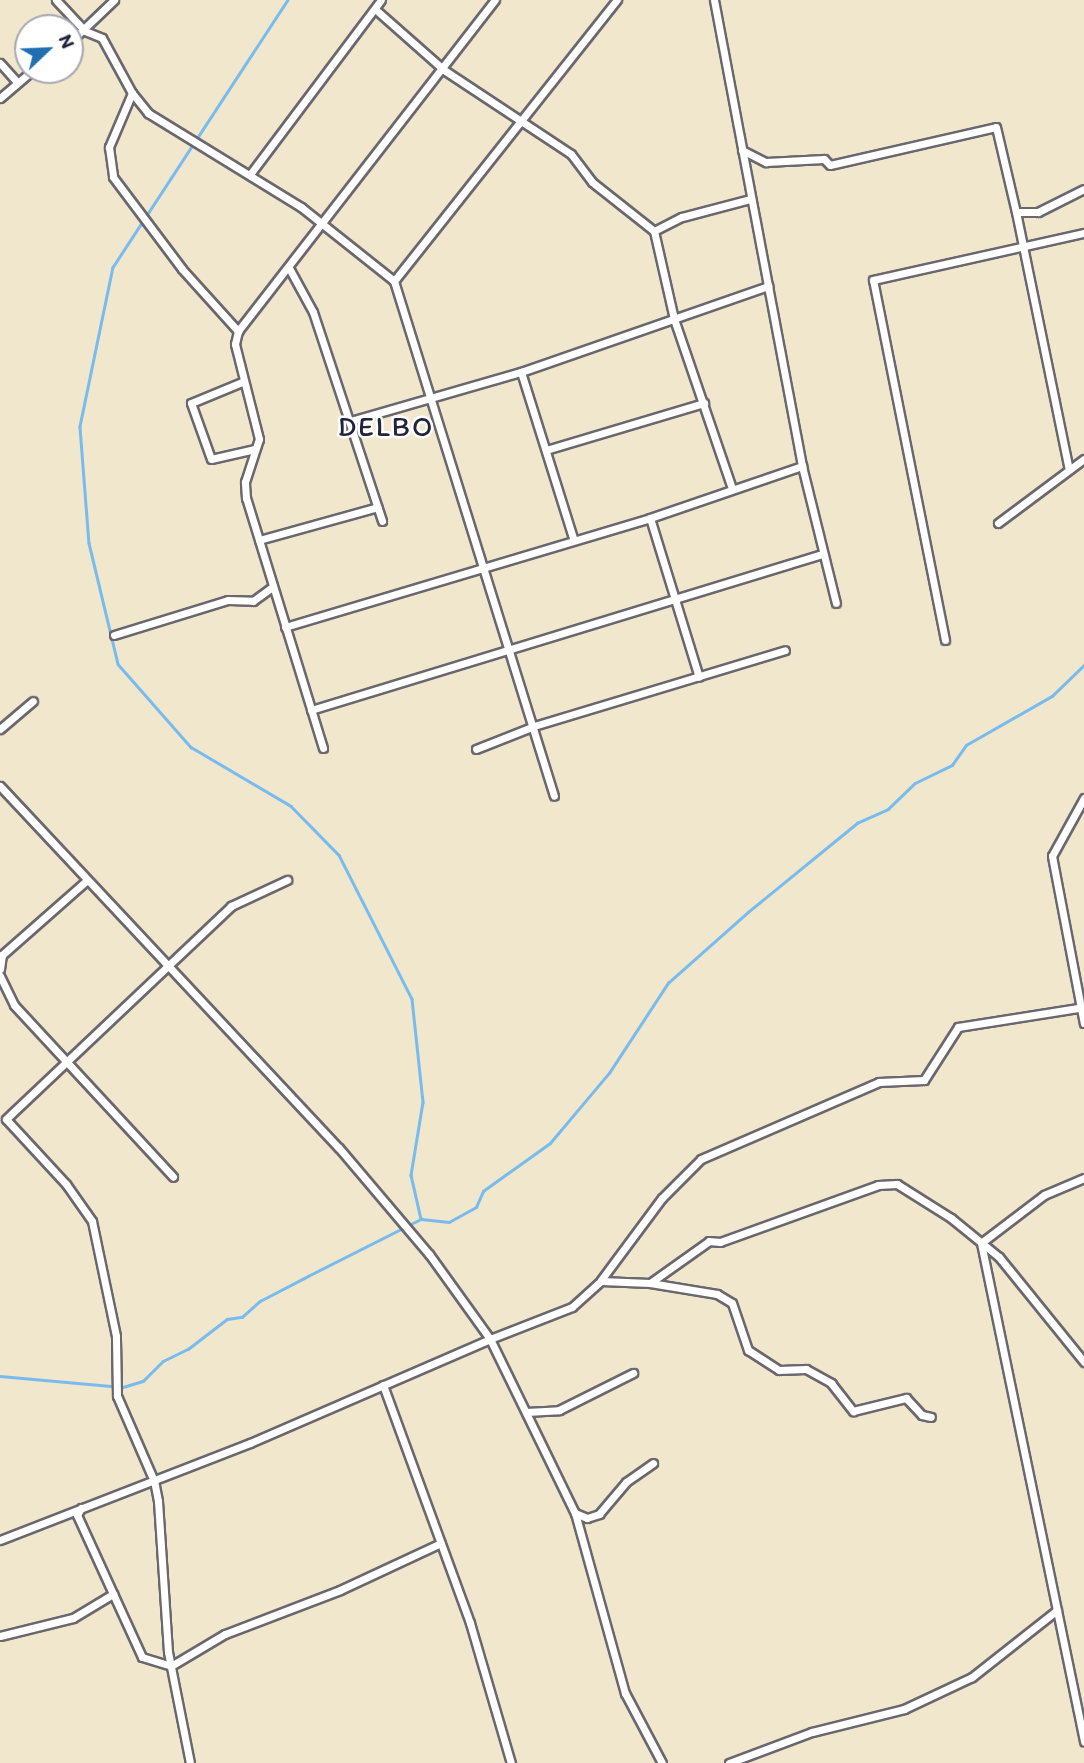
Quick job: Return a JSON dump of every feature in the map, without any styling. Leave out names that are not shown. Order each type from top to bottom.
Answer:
[{"type":"street","points":[[56,0],[85,31],[102,38],[132,93],[148,113],[251,173],[394,281],[485,566],[554,796]]},
{"type":"street","points":[[85,31],[114,0]]},
{"type":"street","points":[[251,173],[381,0]]},
{"type":"street","points":[[323,748],[272,586],[245,482],[255,449],[257,424],[242,383],[236,353],[238,331],[444,70],[495,0]]},
{"type":"street","points":[[394,281],[617,0]]},
{"type":"street","points":[[714,0],[802,466],[836,603]]},
{"type":"street","points":[[375,9],[444,70],[523,120],[548,142],[571,153],[592,182],[654,232],[674,319],[732,488]]},
{"type":"street","points":[[0,63],[14,79]]},
{"type":"street","points":[[0,98],[15,84]]},
{"type":"street","points":[[132,93],[109,146],[113,177],[182,269],[238,331]]},
{"type":"street","points":[[741,150],[766,162],[824,159],[830,164],[996,127],[1069,470]]},
{"type":"street","points":[[1016,212],[1038,212],[1084,189]]},
{"type":"street","points":[[654,232],[682,218],[750,199]]},
{"type":"street","points":[[945,640],[888,340],[873,280],[1024,250],[1084,233]]},
{"type":"street","points":[[289,268],[313,312],[382,521]]},
{"type":"street","points":[[351,421],[521,372],[768,286]]},
{"type":"street","points":[[521,372],[573,538]]},
{"type":"street","points":[[242,383],[191,403],[211,459],[255,449]]},
{"type":"street","points":[[546,450],[704,403]]},
{"type":"street","points":[[998,523],[1084,459]]},
{"type":"street","points":[[285,627],[573,538],[650,518],[802,466]]},
{"type":"street","points":[[259,540],[378,508]]},
{"type":"street","points":[[650,518],[699,677]]},
{"type":"street","points":[[311,710],[510,647],[822,554]]},
{"type":"street","points":[[114,635],[228,600],[253,601],[272,586]]},
{"type":"street","points":[[476,749],[534,726],[785,650]]},
{"type":"street","points":[[0,729],[33,701]]},
{"type":"street","points":[[0,786],[339,1148],[429,1254],[491,1339],[575,1513],[625,1693],[662,1763]]},
{"type":"street","points":[[1084,798],[1052,856],[1084,1023]]},
{"type":"street","points":[[0,969],[2,955],[87,880]]},
{"type":"street","points":[[190,1763],[171,1666],[154,1481],[117,1396],[116,1336],[92,1221],[66,1184],[6,1119],[64,1060],[168,968],[230,906],[287,880]]},
{"type":"street","points":[[0,976],[14,1005],[173,1178]]},
{"type":"street","points":[[0,1540],[154,1481],[572,1307],[601,1280],[662,1198],[701,1159],[778,1130],[879,1082],[924,1080],[958,1027],[1082,1007]]},
{"type":"street","points":[[981,1243],[1044,1195],[1084,1178]]},
{"type":"street","points":[[650,1283],[709,1241],[720,1242],[878,1185],[897,1184],[999,1257],[1040,1313],[1084,1362]]},
{"type":"street","points":[[981,1243],[1084,1741]]},
{"type":"street","points":[[601,1280],[650,1283],[717,1294],[732,1303],[748,1350],[779,1370],[806,1369],[831,1383],[853,1411],[906,1398],[922,1415],[931,1418]]},
{"type":"street","points":[[526,1412],[559,1410],[633,1373]]},
{"type":"street","points":[[383,1385],[470,1623],[511,1763]]},
{"type":"street","points":[[575,1513],[587,1518],[599,1514],[626,1482],[653,1463]]},
{"type":"street","points":[[81,1507],[77,1515],[142,1657],[171,1666],[225,1634],[340,1590],[441,1543]]},
{"type":"street","points":[[0,1636],[73,1618],[113,1594]]},
{"type":"street","points":[[729,1763],[811,1732],[904,1709],[972,1677],[1057,1609]]},
{"type":"waterway","points":[[288,0],[113,267],[80,427],[89,543],[118,664],[191,747],[291,806],[339,855],[412,999],[423,1102],[411,1175],[421,1219]]},
{"type":"waterway","points":[[123,1387],[143,1381],[163,1361],[188,1349],[227,1319],[242,1317],[260,1301],[308,1276],[421,1219],[449,1222],[476,1207],[483,1191],[550,1143],[609,1073],[668,983],[748,912],[857,823],[888,809],[915,783],[952,765],[966,745],[1052,696],[1084,665]]},
{"type":"waterway","points":[[0,1376],[111,1386]]},
{"type":"district","name":"DELBO","points":[[386,426]]}]
